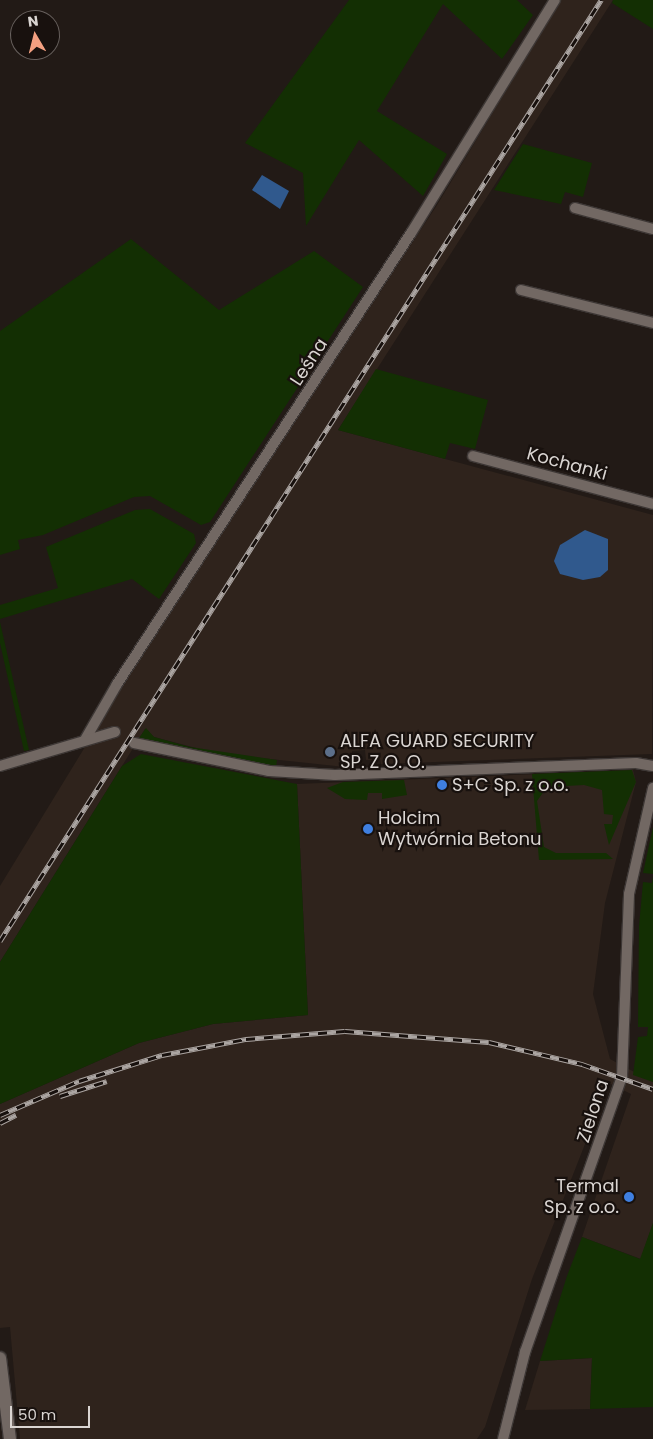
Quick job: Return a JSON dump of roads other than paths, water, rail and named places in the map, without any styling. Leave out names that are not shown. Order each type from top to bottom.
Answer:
[{"type":"street","name":"Leśna","points":[[86,738],[117,684],[411,233],[555,0]]},
{"type":"street","points":[[575,208],[653,229]]},
{"type":"street","points":[[521,290],[653,323]]},
{"type":"street","name":"Kochanki","points":[[473,456],[653,504]]},
{"type":"street","points":[[0,766],[86,738],[115,732]]},
{"type":"street","points":[[134,743],[269,771],[335,775],[653,766]]},
{"type":"street","name":"Zielona","points":[[501,1437],[537,1316],[622,1077],[629,894],[653,788]]},
{"type":"street","points":[[1,1362],[10,1439]]},
{"type":"water","points":[[262,175],[289,191],[280,209],[252,190]]},
{"type":"water","points":[[585,530],[608,539],[608,570],[600,577],[583,580],[560,574],[554,561],[560,545]]},
{"type":"railway","points":[[0,941],[601,0]]},
{"type":"railway","points":[[0,1115],[79,1081],[162,1055],[246,1039],[345,1031],[489,1042],[582,1064],[653,1089]]},
{"type":"railway","points":[[60,1096],[107,1081]]},
{"type":"railway","points":[[0,1123],[16,1115]]},
{"type":"place","name":"ALFA GUARD SECURITY SP. Z O. O.","points":[[330,752]]},
{"type":"place","name":"S+C Sp. z o.o.","points":[[442,785]]},
{"type":"place","name":"Holcim Wytwórnia Betonu","points":[[368,829]]},
{"type":"place","name":"Termal Sp. z o.o.","points":[[629,1197]]}]
